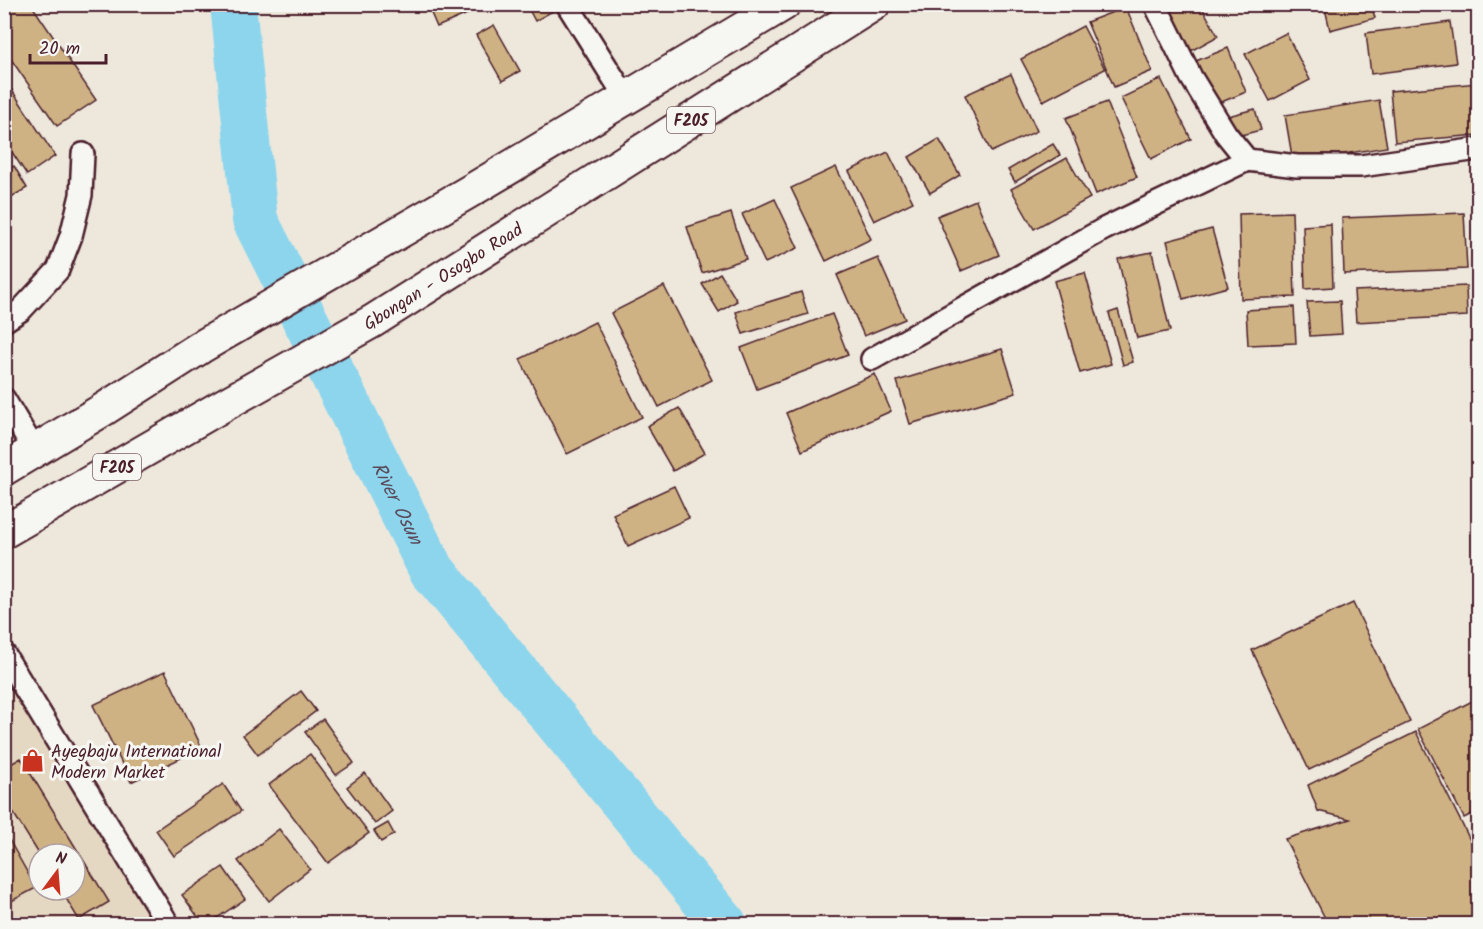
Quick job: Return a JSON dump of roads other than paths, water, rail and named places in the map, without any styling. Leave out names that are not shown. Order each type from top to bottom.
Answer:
[{"type":"main road","points":[[4,469],[201,347],[472,190],[784,4]]},
{"type":"main road","name":"Gbongan - Osogbo Road","points":[[4,532],[373,321],[874,4]]},
{"type":"street","points":[[567,4],[626,98]]},
{"type":"street","points":[[1155,4],[1191,77],[1226,134],[1247,160]]},
{"type":"street","points":[[872,358],[1104,229],[1247,160],[1297,166],[1362,166],[1479,149]]},
{"type":"street","points":[[4,321],[21,310],[58,270],[81,195],[83,154]]},
{"type":"street","points":[[4,399],[35,451]]},
{"type":"street","points":[[4,654],[168,924]]},
{"type":"waterway","name":"River Osun","points":[[233,4],[255,220],[431,569],[724,924]]},
{"type":"place","name":"Ayegbaju International Modern Market","points":[[33,761]]}]
